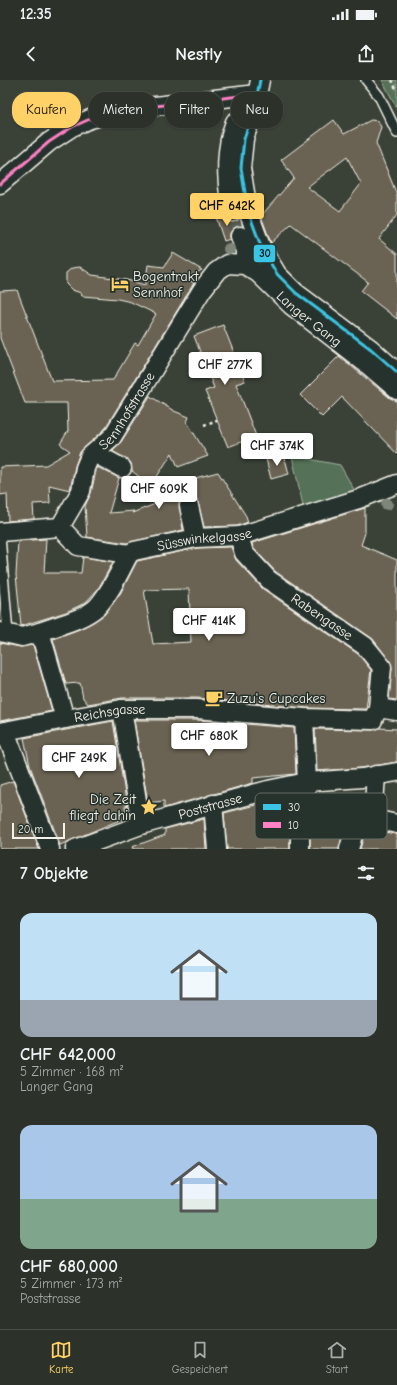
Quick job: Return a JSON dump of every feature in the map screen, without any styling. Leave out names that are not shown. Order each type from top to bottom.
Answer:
[{"type":"street","points":[[0,184],[49,142],[90,119],[130,109],[259,87],[244,139],[241,168],[248,211],[262,249],[277,274],[296,293],[371,349],[397,372]]},
{"type":"street","points":[[232,212],[229,196],[227,167],[229,145],[233,128]]},
{"type":"street","points":[[240,236],[245,251],[245,265]]},
{"type":"street","name":"Sennhofstrasse","points":[[60,527],[70,508],[78,497],[86,465],[94,453],[112,437],[208,281],[219,269],[227,264],[245,265]]},
{"type":"street","name":"Langer Gang","points":[[245,265],[258,273],[297,310],[369,366],[397,390]]},
{"type":"street","points":[[94,453],[122,468]]},
{"type":"street","name":"Süsswinkelgasse","points":[[129,554],[134,551],[196,538],[239,536],[359,499],[397,484]]},
{"type":"street","points":[[189,506],[196,538]]},
{"type":"street","points":[[0,532],[60,527],[78,546],[129,554],[114,584],[96,607],[78,618],[40,632],[10,634]]},
{"type":"street","name":"Rabengasse","points":[[239,536],[244,553],[269,580],[365,646],[374,655],[382,667],[378,708]]},
{"type":"street","name":"Reichsgasse","points":[[40,632],[65,719],[122,709],[197,708],[304,718],[374,720],[378,708]]},
{"type":"street","points":[[378,708],[397,711]]},
{"type":"street","points":[[122,709],[141,825]]},
{"type":"street","points":[[304,718],[307,782],[305,793]]},
{"type":"street","points":[[50,849],[2,731],[65,719]]},
{"type":"street","name":"Poststrasse","points":[[260,793],[307,782],[397,772]]},
{"type":"street","points":[[371,793],[376,775]]},
{"type":"street","name":"Poststrasse","points":[[78,848],[141,825],[213,804],[255,794]]},
{"type":"street","points":[[213,804],[217,849]]},
{"type":"street","points":[[349,849],[354,839]]},
{"type":"lane","points":[[366,80],[379,96],[395,122],[397,132]]},
{"type":"lane","points":[[0,536],[10,634]]},
{"type":"path","points":[[392,80],[397,91]]},
{"type":"path","points":[[204,425],[217,420]]},
{"type":"green space","points":[[382,80],[397,80],[397,108]]},
{"type":"green space","points":[[292,456],[340,465],[356,493],[304,510]]},
{"type":"building","points":[[334,120],[344,134],[371,120],[378,121],[381,127],[376,143],[397,195],[397,215],[379,239],[397,254],[397,319],[361,291],[368,282],[291,224],[271,243],[261,216],[294,178],[281,160]],"holes":[[[347,157],[361,184],[340,211],[307,187]]]},
{"type":"building","points":[[222,215],[229,222],[234,222],[240,219],[242,226],[232,229],[230,239],[224,241],[216,217]]},
{"type":"building","points":[[173,253],[202,270],[185,278],[194,283],[104,430],[80,452],[75,466],[70,490],[49,485],[50,503],[33,504],[34,519],[8,521],[7,494],[0,495],[0,467],[46,465],[70,451],[60,444],[68,431],[67,403],[25,403],[0,338],[0,291],[17,290],[52,381],[113,380],[135,343],[138,345],[156,314],[131,302],[118,299],[82,296],[81,293],[72,290],[66,284],[66,273],[72,268],[80,267],[92,275],[127,280],[145,285],[148,265],[164,267]]},
{"type":"building","points":[[223,325],[245,381],[236,384],[256,436],[228,447],[205,391],[214,388],[194,336]]},
{"type":"building","points":[[339,356],[390,398],[397,401],[397,454],[342,397],[322,417],[300,395]]},
{"type":"building","points":[[150,396],[174,411],[189,417],[187,422],[208,456],[178,467],[172,453],[151,486],[132,471],[131,463],[127,459],[112,451],[121,442]]},
{"type":"building","points":[[284,455],[289,474],[271,479],[266,459]]},
{"type":"building","points":[[97,467],[119,478],[109,513],[134,511],[132,513],[189,491],[184,481],[218,472],[246,516],[248,522],[237,526],[204,527],[197,499],[193,496],[187,496],[182,498],[179,503],[183,530],[127,543],[87,537],[85,506],[91,493]]},
{"type":"building","points":[[365,508],[365,533],[361,545],[397,560],[397,700],[389,699],[392,668],[390,661],[373,639],[276,572],[253,548],[252,543]]},
{"type":"building","points":[[46,539],[44,573],[81,573],[83,557],[113,562],[98,589],[85,603],[66,612],[21,626],[16,575],[18,541]]},
{"type":"building","points":[[231,547],[236,560],[263,589],[358,654],[371,670],[366,709],[305,708],[197,698],[122,698],[88,704],[83,698],[80,683],[66,684],[53,639],[82,628],[104,615],[120,594],[137,561],[197,548]],"holes":[[[189,589],[191,642],[153,644],[144,590]]]},
{"type":"building","points":[[0,643],[20,647],[33,645],[52,711],[0,721]]},
{"type":"building","points":[[134,720],[197,720],[294,728],[296,774],[253,778],[253,783],[164,808],[164,801],[148,803]]},
{"type":"building","points":[[113,721],[127,806],[125,806],[127,817],[60,845],[30,766],[24,738]]},
{"type":"building","points":[[379,728],[397,729],[397,762],[361,768],[317,771],[315,729],[373,730]]},
{"type":"building","points":[[13,781],[39,849],[0,849],[0,785]]},
{"type":"building","points":[[255,805],[255,839],[290,839],[290,849],[227,849],[224,813]]},
{"type":"building","points":[[204,819],[206,849],[133,849],[132,847],[165,835],[165,829]]},
{"type":"building","points":[[387,832],[397,834],[397,849],[360,849],[363,839],[387,839]]},
{"type":"building","points":[[310,839],[342,839],[339,849],[310,849]]},
{"type":"tunnel","points":[[232,212],[240,236]]},
{"type":"transit line","name":"30","points":[[260,80],[255,106],[244,139],[241,168],[248,211],[262,249],[277,274],[296,293],[371,349],[397,372]]},
{"type":"transit line","name":"10","points":[[0,184],[49,142],[72,127],[90,119],[130,109],[231,97]]},
{"type":"place","name":"Bogentrakt Sennhof","points":[[120,284]]},
{"type":"place","name":"Zuzu's Cupcakes","points":[[214,698]]},
{"type":"place","name":"Die Zeit fliegt dahin","points":[[149,807]]}]
